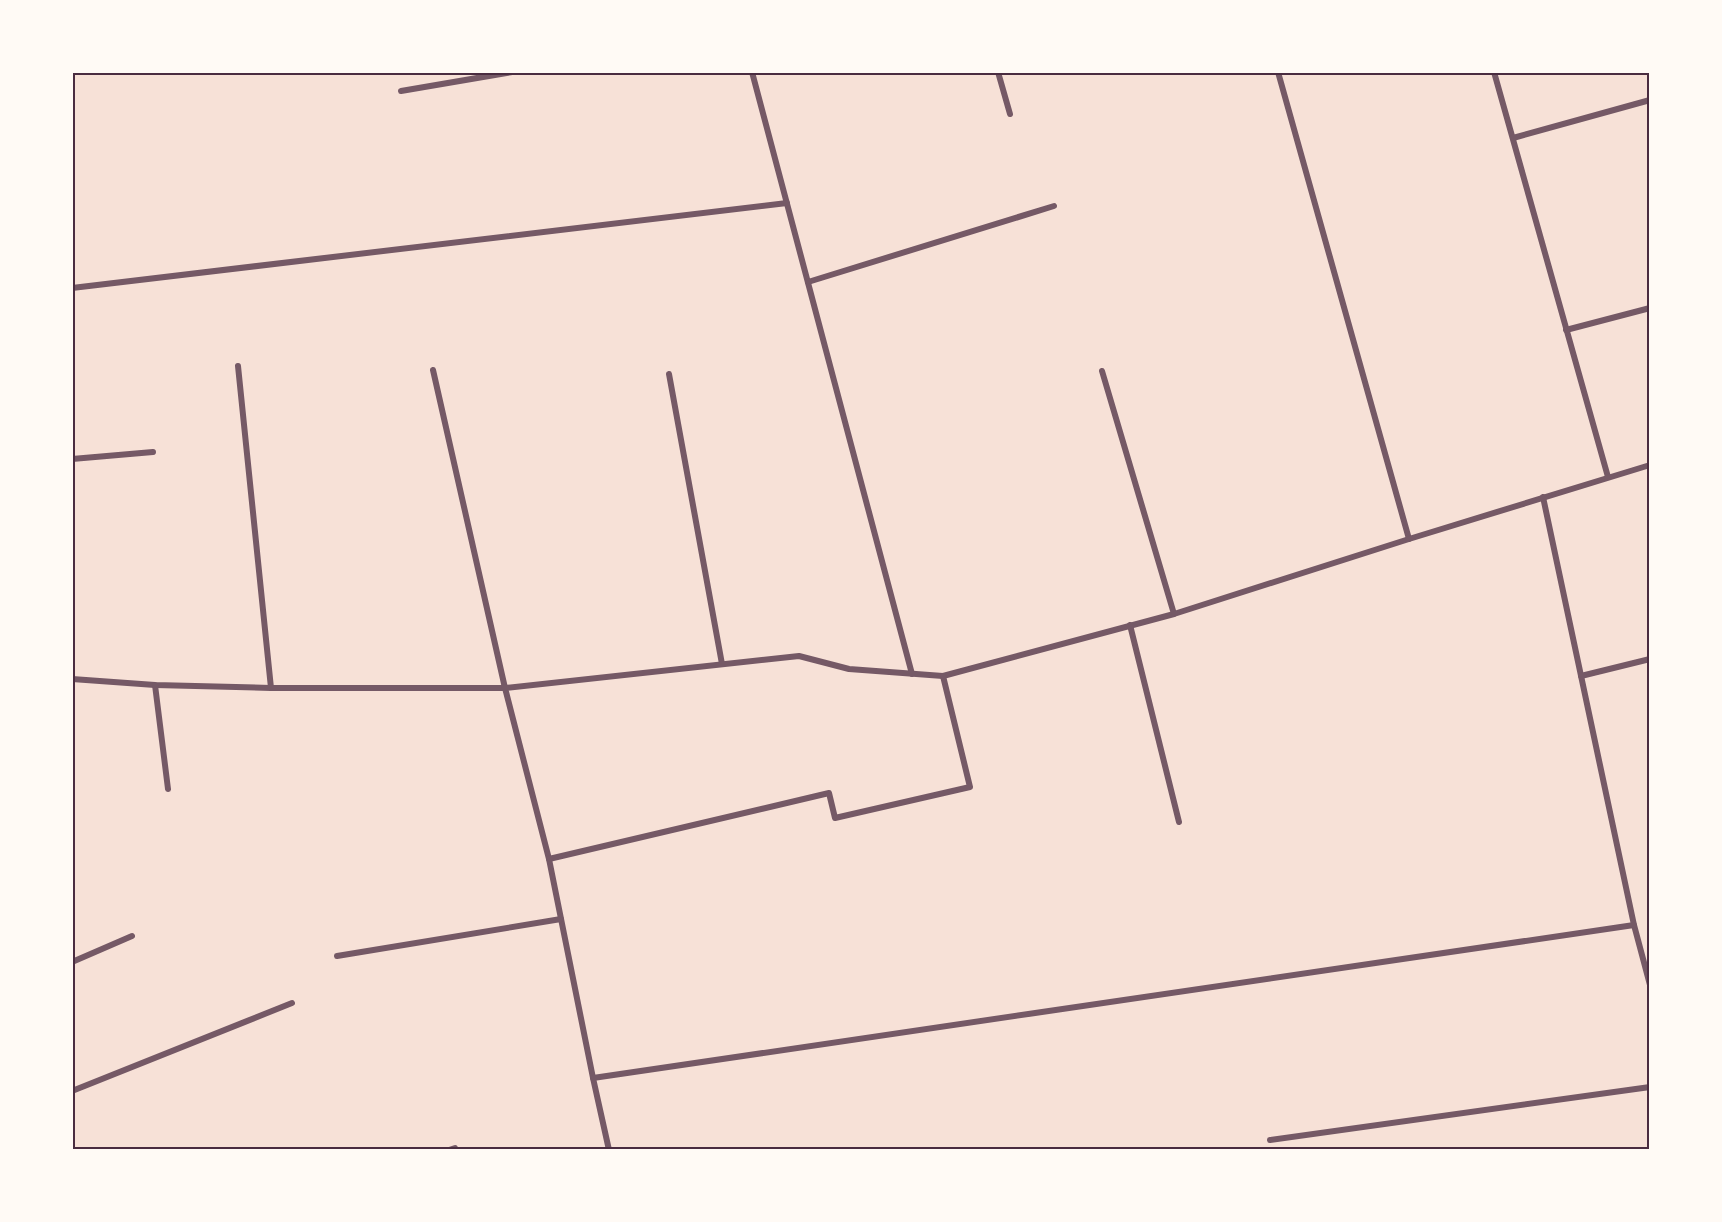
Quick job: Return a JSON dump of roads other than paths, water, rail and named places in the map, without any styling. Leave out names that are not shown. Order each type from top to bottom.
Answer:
[{"type":"street","points":[[401,91],[512,72]]},
{"type":"street","points":[[752,72],[912,674]]},
{"type":"street","points":[[998,72],[1010,114]]},
{"type":"street","points":[[1278,72],[1409,539]]},
{"type":"street","points":[[1494,72],[1608,477]]},
{"type":"street","points":[[1513,138],[1650,100]]},
{"type":"street","points":[[72,288],[787,203]]},
{"type":"street","points":[[808,282],[1054,207]]},
{"type":"street","points":[[1566,330],[1650,308]]},
{"type":"street","points":[[238,366],[271,688]]},
{"type":"street","points":[[433,370],[505,688],[549,859],[609,1150]]},
{"type":"street","points":[[1102,371],[1174,614]]},
{"type":"street","points":[[669,374],[722,664]]},
{"type":"street","points":[[72,459],[153,452]]},
{"type":"street","points":[[72,679],[155,685],[271,688],[505,688],[799,656],[849,669],[943,676],[1174,614],[1650,465]]},
{"type":"street","points":[[1543,497],[1634,925],[1650,985]]},
{"type":"street","points":[[1130,625],[1179,822]]},
{"type":"street","points":[[1581,676],[1650,659]]},
{"type":"street","points":[[549,859],[829,793],[835,818],[970,787],[943,676]]},
{"type":"street","points":[[155,685],[168,789]]},
{"type":"street","points":[[337,956],[561,919]]},
{"type":"street","points":[[593,1078],[1634,925]]},
{"type":"street","points":[[72,962],[132,936]]},
{"type":"street","points":[[72,1091],[292,1003]]},
{"type":"street","points":[[1270,1140],[1650,1087]]}]
